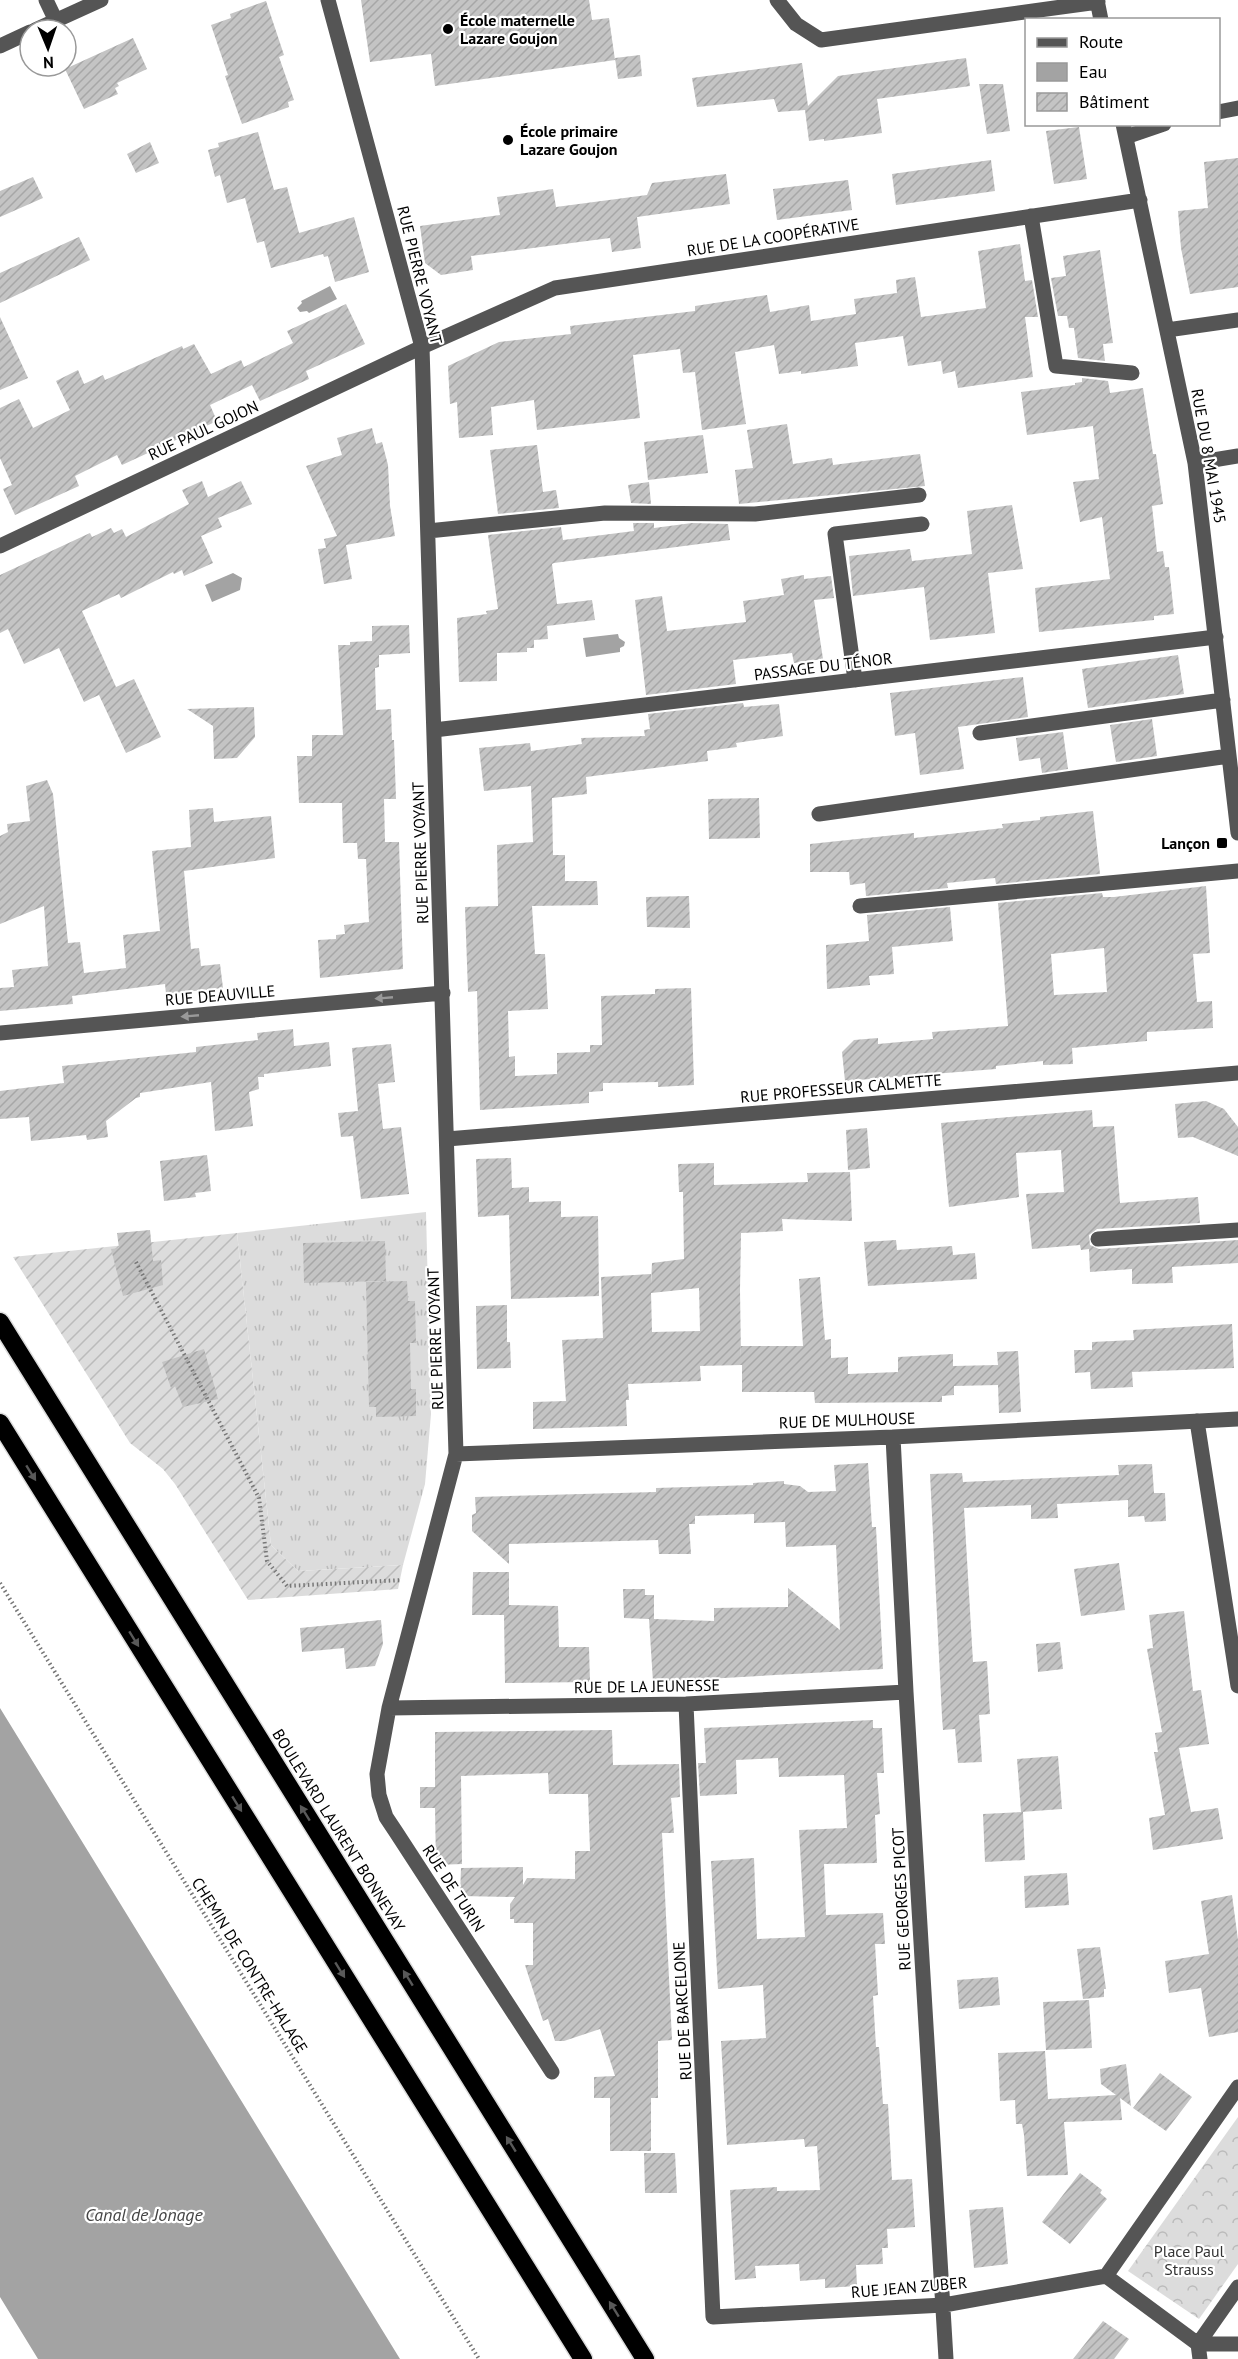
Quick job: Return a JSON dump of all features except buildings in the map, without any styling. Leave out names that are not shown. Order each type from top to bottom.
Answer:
[{"type":"highway","name":"BOULEVARD LAURENT BONNEVAY","points":[[0,1322],[645,2359]]},
{"type":"highway","points":[[0,1423],[583,2359]]},
{"type":"street","points":[[46,0],[55,18]]},
{"type":"street","points":[[62,18],[101,0]]},
{"type":"street","name":"RUE PIERRE VOYANT","points":[[328,0],[422,347],[456,1454],[389,1708]]},
{"type":"street","points":[[777,0],[796,24],[821,40],[1098,1],[1101,18]]},
{"type":"street","points":[[0,46],[18,38]]},
{"type":"street","points":[[1220,112],[1238,108]]},
{"type":"street","points":[[1125,131],[1153,126]]},
{"type":"street","name":"RUE DU 8 MAI 1945","points":[[1125,131],[1195,463],[1238,832]]},
{"type":"street","name":"RUE DE LA COOPÉRATIVE","points":[[422,347],[555,288],[1140,200]]},
{"type":"street","points":[[1031,216],[1056,366],[1132,373]]},
{"type":"street","points":[[1167,330],[1238,320]]},
{"type":"street","name":"RUE PAUL GOJON","points":[[0,546],[422,347]]},
{"type":"street","points":[[1195,463],[1238,456]]},
{"type":"street","points":[[428,531],[604,513],[755,514],[920,495]]},
{"type":"street","points":[[855,680],[835,534],[922,524]]},
{"type":"street","name":"PASSAGE DU TÉNOR","points":[[434,730],[1216,637]]},
{"type":"street","points":[[980,733],[1223,700]]},
{"type":"street","points":[[819,814],[1229,756]]},
{"type":"street","points":[[860,906],[1238,870]]},
{"type":"street","name":"RUE DEAUVILLE","points":[[0,1033],[442,993]]},
{"type":"street","name":"RUE PROFESSEUR CALMETTE","points":[[447,1139],[1238,1073]]},
{"type":"street","points":[[1098,1239],[1238,1230]]},
{"type":"street","name":"RUE DE MULHOUSE","points":[[456,1454],[893,1437],[1238,1419]]},
{"type":"street","points":[[1197,1421],[1238,1686]]},
{"type":"street","name":"RUE GEORGES PICOT","points":[[893,1437],[946,2359]]},
{"type":"street","name":"RUE DE LA JEUNESSE","points":[[389,1708],[686,1704],[906,1692]]},
{"type":"street","name":"RUE DE BARCELONE","points":[[686,1704],[713,2317]]},
{"type":"street","name":"RUE DE TURIN","points":[[389,1708],[377,1774],[386,1817],[552,2072]]},
{"type":"street","points":[[1199,2352],[1106,2276],[1238,2087]]},
{"type":"street","name":"RUE JEAN ZUBER","points":[[713,2317],[944,2305],[1106,2276]]},
{"type":"street","points":[[1199,2352],[1238,2287]]},
{"type":"street","points":[[1199,2352],[1238,2344]]},
{"type":"path","points":[[136,1262],[259,1498],[267,1561],[287,1586],[423,1578]]},
{"type":"path","name":"CHEMIN DE CONTRE-HALAGE","points":[[0,1583],[479,2359]]},
{"type":"green space","points":[[426,1212],[431,1414],[425,1484],[403,1565],[298,1571],[271,1545],[237,1233]]},
{"type":"green space","points":[[237,1233],[271,1545],[298,1571],[403,1565],[398,1589],[248,1600],[175,1484],[163,1469],[130,1443],[13,1257]]},
{"type":"green space","name":"Place Paul Strauss","points":[[1238,2117],[1238,2264],[1199,2319],[1128,2271]]},
{"type":"water","points":[[330,286],[337,299],[309,313],[300,312],[297,308],[302,303],[301,301]]},
{"type":"water","points":[[233,573],[242,578],[240,590],[212,602],[205,585]]},
{"type":"water","points":[[618,634],[619,638],[625,642],[620,652],[586,657],[583,638]]},
{"type":"water","name":"Canal de Jonage","points":[[0,1708],[400,2359],[38,2359],[0,2297]]},
{"type":"place","name":"École maternelle Lazare Goujon","points":[[448,29]]},
{"type":"place","name":"École primaire Lazare Goujon","points":[[508,140]]},
{"type":"place","name":"Lançon","points":[[1222,843]]}]
